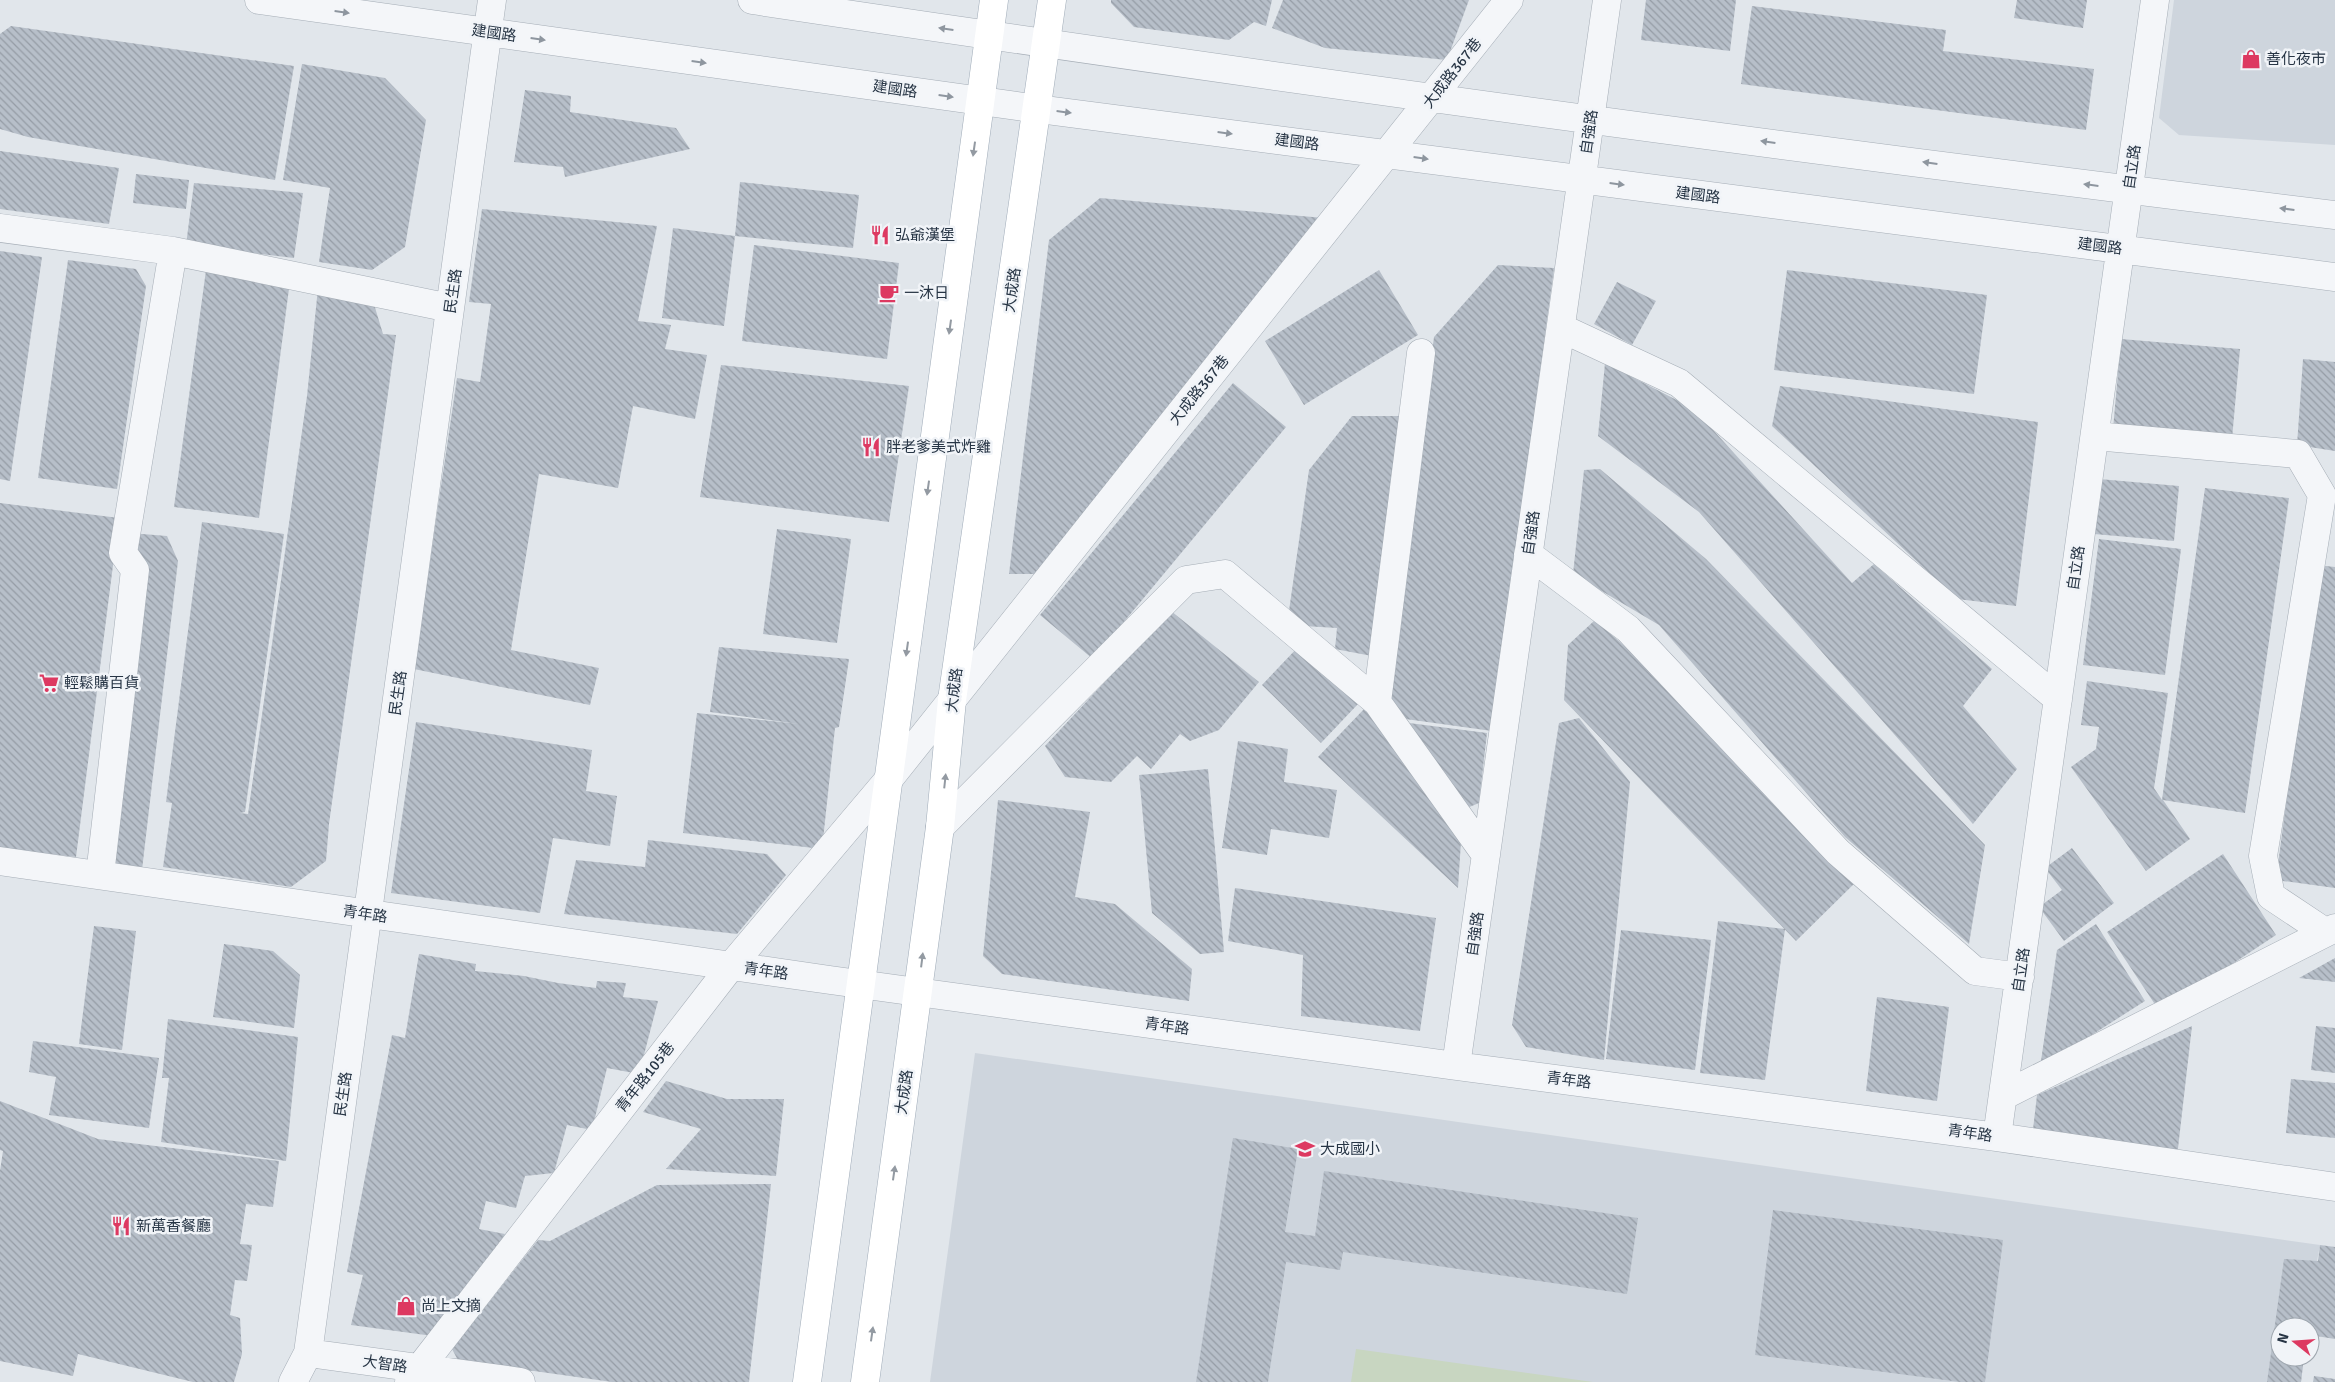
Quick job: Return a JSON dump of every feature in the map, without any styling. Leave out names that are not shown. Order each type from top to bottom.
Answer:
[{"type":"main road","points":[[807,1382],[994,0]]},
{"type":"main road","name":"大成路","points":[[865,1382],[940,827],[952,700],[1038,109],[1052,0]]},
{"type":"street","name":"建國路","points":[[259,0],[1038,109],[2335,277]]},
{"type":"street","name":"民生路","points":[[293,1382],[308,1353],[492,0]]},
{"type":"street","points":[[752,0],[1432,98],[2129,190],[2335,215]]},
{"type":"street","name":"大成路367巷","points":[[889,779],[1510,0]]},
{"type":"street","name":"自強路","points":[[1456,1066],[1607,0]]},
{"type":"street","name":"自立路","points":[[1997,1137],[2155,0]]},
{"type":"street","points":[[0,228],[173,251],[450,308]]},
{"type":"street","points":[[100,875],[135,570],[123,553],[173,251]]},
{"type":"street","points":[[1561,328],[1679,383],[2058,699]]},
{"type":"street","points":[[1377,702],[1422,353]]},
{"type":"street","points":[[2095,436],[2298,454],[2322,495],[2263,856],[2271,896],[2330,930]]},
{"type":"street","points":[[1528,554],[1628,629],[1838,852],[1975,971],[2020,977]]},
{"type":"street","points":[[940,827],[1186,580],[1224,574],[1377,702],[1486,855]]},
{"type":"street","name":"青年路105巷","points":[[414,1375],[731,966],[889,779]]},
{"type":"street","name":"青年路","points":[[0,861],[861,984],[1456,1066],[1997,1137],[2335,1188]]},
{"type":"street","points":[[2003,1096],[2330,930]]},
{"type":"street","name":"大智路","points":[[308,1353],[414,1375],[521,1382]]},
{"type":"shaded area","name":"善化夜市","points":[[2174,0],[2335,0],[2335,145],[2179,135],[2159,118]]},
{"type":"shaded area","name":"大成國小","points":[[975,1053],[2320,1245],[2317,1261],[2286,1317],[2270,1317],[2270,1367],[2303,1367],[2301,1382],[930,1382]]},
{"type":"green space","points":[[1356,1349],[1593,1382],[1351,1382]]},
{"type":"building","points":[[1111,0],[1272,0],[1266,26],[1254,22],[1229,40],[1134,27],[1111,3]]},
{"type":"building","points":[[1283,0],[1469,0],[1447,60],[1325,48],[1272,28]]},
{"type":"building","points":[[1646,0],[1736,0],[1730,51],[1641,40]]},
{"type":"building","points":[[2017,0],[2087,0],[2083,28],[2014,18]]},
{"type":"building","points":[[1752,6],[1946,30],[1943,51],[2094,69],[2086,130],[1741,84]]},
{"type":"building","points":[[11,26],[294,66],[275,180],[28,137],[0,129],[0,34]]},
{"type":"building","points":[[302,64],[385,78],[426,120],[405,247],[372,270],[319,262],[330,188],[283,180]]},
{"type":"building","points":[[525,90],[571,96],[570,112],[676,128],[690,149],[565,177],[563,167],[514,162]]},
{"type":"building","points":[[0,151],[119,168],[109,224],[0,209]]},
{"type":"building","points":[[136,174],[189,180],[186,209],[133,203]]},
{"type":"building","points":[[740,182],[859,195],[853,248],[735,236]]},
{"type":"building","points":[[194,183],[303,193],[294,258],[186,245]]},
{"type":"building","points":[[1100,198],[1324,218],[1037,574],[1009,574],[1049,240]]},
{"type":"building","points":[[482,209],[657,226],[638,321],[671,325],[665,349],[707,355],[695,419],[633,406],[618,488],[539,474],[511,650],[599,668],[590,705],[414,669],[457,378],[480,382],[491,304],[469,302]]},
{"type":"building","points":[[673,228],[735,236],[724,326],[662,318]]},
{"type":"building","points":[[754,245],[899,263],[887,359],[742,341]]},
{"type":"building","points":[[0,251],[42,257],[10,481],[0,479]]},
{"type":"building","points":[[68,260],[136,269],[146,286],[117,489],[38,478]]},
{"type":"building","points":[[1498,265],[1554,268],[1492,731],[1384,716],[1434,337]]},
{"type":"building","points":[[206,270],[290,281],[259,518],[174,507]]},
{"type":"building","points":[[1379,270],[1418,335],[1304,405],[1265,341]]},
{"type":"building","points":[[1787,270],[1987,295],[1974,394],[1774,370]]},
{"type":"building","points":[[1617,282],[1656,301],[1632,345],[1594,324]]},
{"type":"building","points":[[318,288],[373,301],[383,334],[396,335],[329,824],[326,861],[291,887],[163,867],[172,803],[166,802],[202,522],[284,534],[245,812],[240,813],[248,814],[307,396]]},
{"type":"building","points":[[2121,339],[2240,349],[2232,439],[2113,429]]},
{"type":"building","points":[[2303,359],[2335,362],[2335,451],[2297,445]]},
{"type":"building","points":[[1605,363],[1694,409],[1852,583],[1874,564],[1992,669],[1963,706],[2017,769],[1973,824],[1699,512],[1598,436]]},
{"type":"building","points":[[721,365],[909,386],[889,522],[700,497]]},
{"type":"building","points":[[1233,383],[1286,427],[1093,659],[1040,615]]},
{"type":"building","points":[[1780,386],[2038,422],[2016,606],[1957,599],[1772,426]]},
{"type":"building","points":[[1352,416],[1403,416],[1372,656],[1335,649],[1337,628],[1287,625],[1309,470]]},
{"type":"building","points":[[1600,469],[1706,559],[1985,845],[1969,944],[1845,837],[1659,625],[1573,574],[1584,470]]},
{"type":"building","points":[[2099,479],[2179,486],[2174,541],[2094,534]]},
{"type":"building","points":[[2205,488],[2289,498],[2245,813],[2163,800],[2190,839],[2146,871],[2071,767],[2096,749],[2099,727],[2081,725],[2087,681],[2168,693],[2154,788],[2162,800]]},
{"type":"building","name":"輕鬆購百貨","points":[[0,503],[119,518],[76,857],[0,848]]},
{"type":"building","points":[[777,529],[851,539],[837,643],[763,634]]},
{"type":"building","points":[[130,533],[167,536],[178,561],[142,870],[103,865],[142,556],[128,554]]},
{"type":"building","points":[[2099,539],[2181,549],[2165,675],[2083,665]]},
{"type":"building","points":[[2317,565],[2335,567],[2335,888],[2276,880]]},
{"type":"building","points":[[1171,611],[1259,682],[1219,730],[1190,741],[1180,734],[1151,769],[1137,756],[1111,782],[1065,777],[1045,746]]},
{"type":"building","points":[[1595,620],[1689,703],[1859,879],[1796,941],[1564,700],[1568,645]]},
{"type":"building","points":[[1299,646],[1358,704],[1321,743],[1262,685]]},
{"type":"building","points":[[719,647],[849,659],[839,727],[835,728],[822,849],[683,833],[697,713],[799,724],[710,712]]},
{"type":"building","points":[[1365,708],[1462,826],[1458,888],[1318,757]]},
{"type":"building","points":[[1579,718],[1630,782],[1604,1060],[1526,1047],[1512,1025],[1559,723]]},
{"type":"building","points":[[416,722],[592,750],[586,791],[617,796],[610,846],[553,838],[540,913],[391,893]]},
{"type":"building","points":[[1409,723],[1487,733],[1479,803],[1467,808]]},
{"type":"building","points":[[1238,741],[1288,749],[1284,782],[1337,790],[1329,838],[1271,829],[1267,855],[1222,848]]},
{"type":"building","points":[[1208,769],[1224,952],[1200,954],[1152,913],[1139,775]]},
{"type":"building","points":[[998,800],[1090,812],[1075,897],[1115,904],[1192,969],[1189,1001],[1002,974],[983,956]]},
{"type":"building","points":[[648,840],[767,854],[786,875],[737,934],[564,914],[576,860],[645,867]]},
{"type":"building","points":[[2072,848],[2114,903],[2064,941],[2039,907],[2062,890],[2045,868]]},
{"type":"building","points":[[2223,854],[2276,935],[2160,1012],[2107,932]]},
{"type":"building","points":[[1235,888],[1436,918],[1420,1031],[1301,1016],[1303,955],[1228,941]]},
{"type":"building","points":[[1718,921],[1785,929],[1765,1080],[1700,1073]]},
{"type":"building","points":[[2096,924],[2145,1001],[2040,1068],[2057,950]]},
{"type":"building","points":[[94,926],[136,931],[122,1050],[79,1044]]},
{"type":"building","points":[[1621,930],[1711,940],[1695,1070],[1606,1059]]},
{"type":"building","points":[[224,944],[273,951],[300,975],[294,1028],[213,1017]]},
{"type":"building","points":[[419,954],[476,964],[475,971],[524,976],[558,983],[596,988],[597,981],[626,983],[623,997],[658,1001],[639,1074],[607,1068],[592,1130],[567,1125],[554,1173],[525,1176],[516,1208],[486,1201],[479,1229],[505,1234],[471,1288],[433,1336],[351,1325],[363,1275],[347,1272],[392,1035],[405,1038]]},
{"type":"building","points":[[2335,958],[2335,982],[2299,978]]},
{"type":"building","points":[[1877,997],[1949,1007],[1937,1101],[1866,1091]]},
{"type":"building","points":[[168,1019],[298,1037],[286,1161],[161,1142],[169,1078],[162,1078]]},
{"type":"building","points":[[2192,1026],[2177,1157],[2032,1138],[2037,1095]]},
{"type":"building","points":[[2316,1026],[2335,1028],[2335,1073],[2311,1070]]},
{"type":"building","points":[[33,1041],[159,1058],[149,1128],[49,1115],[56,1077],[29,1072]]},
{"type":"building","points":[[2291,1079],[2335,1083],[2335,1138],[2286,1133]]},
{"type":"building","points":[[666,1081],[727,1099],[784,1099],[776,1176],[666,1169],[701,1129],[643,1112]]},
{"type":"building","name":"新萬香餐廳","points":[[0,1101],[98,1139],[279,1161],[273,1207],[246,1204],[240,1244],[252,1245],[247,1281],[235,1280],[230,1315],[240,1318],[242,1354],[234,1382],[193,1382],[78,1354],[73,1376],[0,1361],[0,1171],[3,1151],[0,1150]]},
{"type":"building","points":[[1233,1138],[1298,1149],[1285,1232],[1315,1236],[1324,1171],[1638,1218],[1627,1294],[1343,1252],[1340,1270],[1286,1262],[1268,1382],[1196,1382]]},
{"type":"building","points":[[771,1184],[749,1382],[612,1382],[534,1371],[461,1366],[452,1349],[538,1240],[550,1241],[657,1185]]},
{"type":"building","points":[[1773,1210],[2003,1240],[1985,1382],[1960,1382],[1755,1355]]},
{"type":"building","points":[[2320,1245],[2335,1247],[2335,1339],[2320,1337],[2320,1317],[2276,1317],[2284,1259],[2318,1261]]},
{"type":"building","points":[[2270,1360],[2270,1367],[2303,1367],[2301,1382],[2267,1382]]},
{"type":"building","points":[[2314,1376],[2335,1379],[2335,1382],[2313,1382]]},
{"type":"place","name":"善化夜市","points":[[2251,59]]},
{"type":"place","name":"弘爺漢堡","points":[[880,235]]},
{"type":"place","name":"一沐日","points":[[889,293]]},
{"type":"place","name":"胖老爹美式炸雞","points":[[871,447]]},
{"type":"place","name":"輕鬆購百貨","points":[[49,683]]},
{"type":"place","name":"大成國小","points":[[1305,1149]]},
{"type":"place","name":"新萬香餐廳","points":[[121,1226]]},
{"type":"place","name":"尚上文摘","points":[[406,1306]]}]
